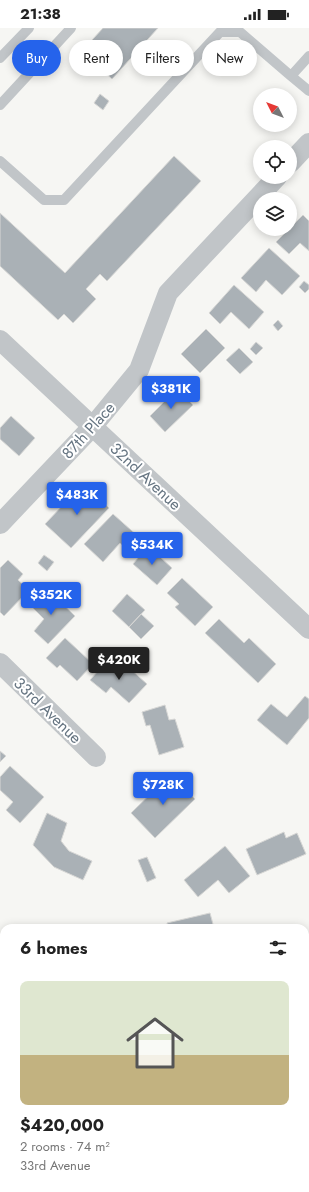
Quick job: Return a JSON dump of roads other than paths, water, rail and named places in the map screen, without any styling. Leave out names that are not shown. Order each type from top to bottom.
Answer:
[{"type":"street","points":[[297,156],[309,143]]},
{"type":"street","name":"87th Place","points":[[0,524],[93,426],[139,370],[168,293],[270,184]]},
{"type":"street","name":"32nd Avenue","points":[[0,340],[309,629]]},
{"type":"street","name":"33rd Avenue","points":[[0,663],[96,757]]},
{"type":"lane","points":[[0,58],[29,28]]},
{"type":"lane","points":[[0,105],[72,28]]},
{"type":"lane","points":[[0,161],[44,200],[64,200],[220,32],[240,32],[309,91]]},
{"type":"lane","points":[[291,76],[309,56]]}]
